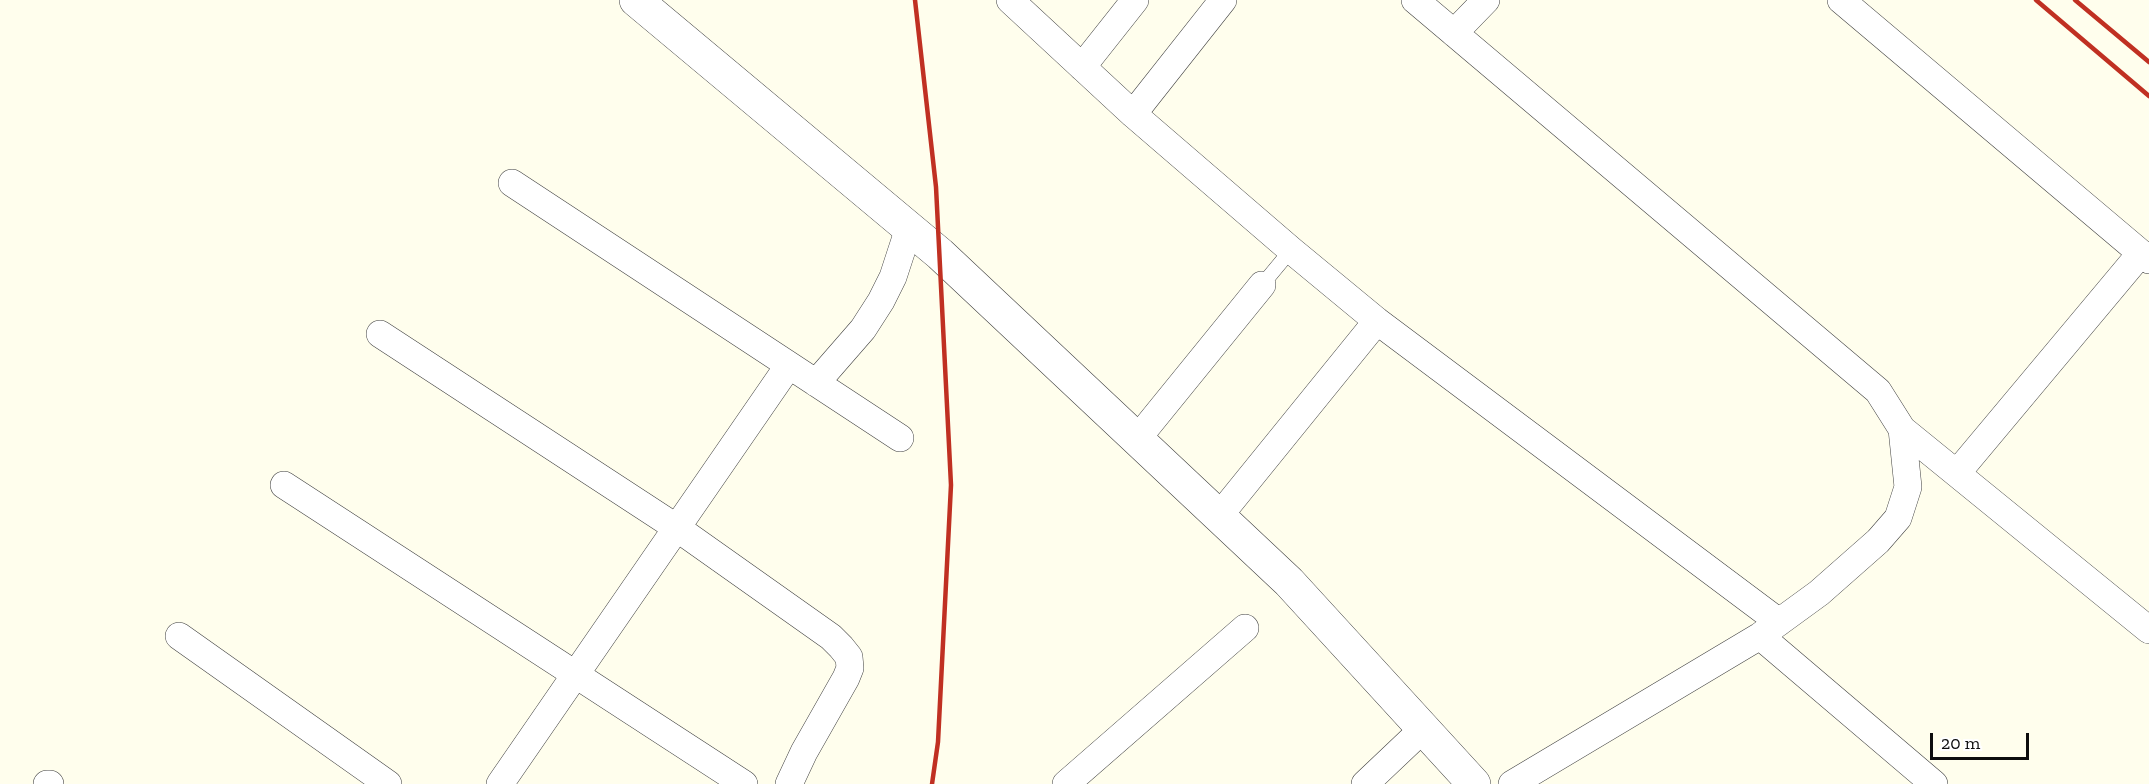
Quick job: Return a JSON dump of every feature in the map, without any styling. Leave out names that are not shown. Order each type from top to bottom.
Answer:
[{"type":"street","points":[[636,0],[940,254],[1289,582],[1474,784]]},
{"type":"street","points":[[1010,0],[1133,114],[1291,250],[1377,321],[1769,629],[1934,784]]},
{"type":"street","points":[[1082,67],[1135,0]]},
{"type":"street","points":[[1133,114],[1223,0]]},
{"type":"street","points":[[1415,0],[1878,391],[1902,429],[2149,630]]},
{"type":"street","points":[[1455,33],[1486,0]]},
{"type":"street","points":[[1841,0],[2145,256],[1958,473]]},
{"type":"street","points":[[512,183],[900,438]]},
{"type":"street","points":[[816,383],[863,329],[880,301],[893,277],[909,228]]},
{"type":"street","points":[[1137,439],[1262,285]]},
{"type":"street","points":[[1220,516],[1377,321]]},
{"type":"street","points":[[380,334],[677,528],[831,637],[849,657],[849,668],[846,678],[804,752],[789,784]]},
{"type":"street","points":[[500,784],[789,365]]},
{"type":"street","points":[[1512,784],[1769,629],[1828,585],[1878,541],[1898,518],[1908,487],[1902,429]]},
{"type":"street","points":[[284,485],[744,784]]},
{"type":"street","points":[[1066,784],[1245,628]]},
{"type":"street","points":[[179,636],[388,784]]},
{"type":"street","points":[[1365,784],[1424,729]]},
{"type":"lane","points":[[1262,285],[1291,250]]},
{"type":"railway","points":[[915,0],[936,187],[951,485],[938,742],[932,784]]},
{"type":"railway","points":[[2036,0],[2149,96]]},
{"type":"railway","points":[[2075,0],[2149,62]]}]
